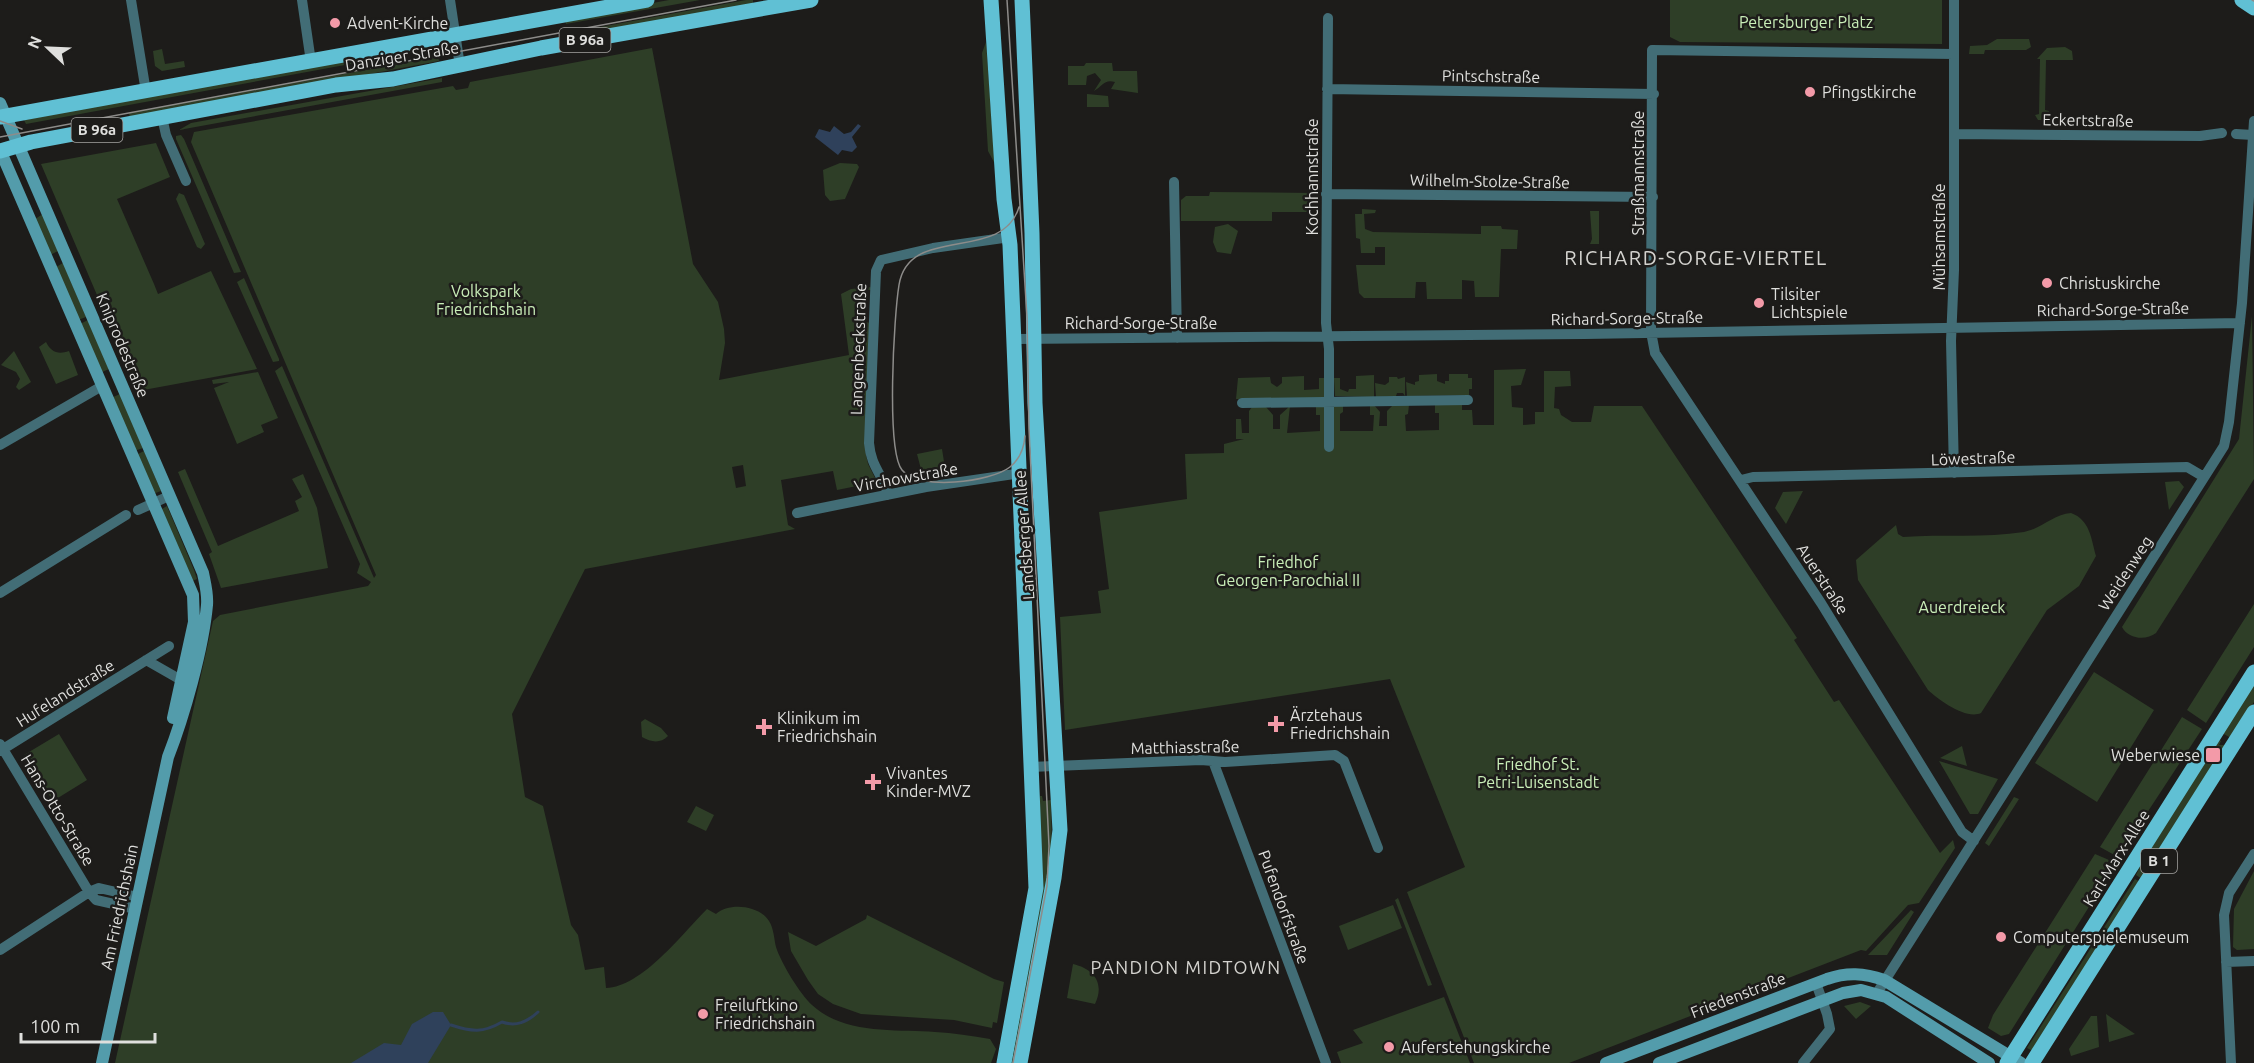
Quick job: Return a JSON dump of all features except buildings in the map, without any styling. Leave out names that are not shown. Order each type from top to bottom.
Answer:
[{"type":"main road","name":"Danziger Straße","points":[[2,112],[146,92],[455,35],[611,3],[647,0]]},
{"type":"main road","name":"Danziger Straße","points":[[0,150],[162,117],[460,66],[531,50],[811,0]]},
{"type":"main road","name":"Landsberger Allee","points":[[991,0],[1005,238],[1014,339],[1036,888],[1004,1063]]},
{"type":"main road","name":"Landsberger Allee","points":[[1020,1063],[1059,852],[1060,830],[1040,504],[1022,0]]},
{"type":"main road","points":[[2242,0],[2254,8]]},
{"type":"main road","name":"Karl-Marx-Allee","points":[[2013,1061],[2254,672]]},
{"type":"main road","name":"B 1","points":[[2032,1063],[2254,712]]},
{"type":"street","points":[[131,0],[146,92]]},
{"type":"street","points":[[302,0],[311,62]]},
{"type":"street","points":[[450,0],[460,66]]},
{"type":"street","name":"Mühsamstraße","points":[[1954,0],[1955,134],[1952,326],[1954,473]]},
{"type":"street","name":"Kochhannstraße","points":[[1328,18],[1326,194],[1329,447]]},
{"type":"street","name":"Straßmannstraße","points":[[1651,333],[1654,94],[1652,50],[1954,54]]},
{"type":"street","name":"Pintschstraße","points":[[1327,89],[1654,94]]},
{"type":"street","name":"Kniprodestraße","points":[[2,112],[203,573],[201,604]]},
{"type":"street","points":[[162,117],[166,135],[186,181]]},
{"type":"street","name":"Weidenweg","points":[[1877,993],[2224,446],[2240,323],[2251,204],[2254,121]]},
{"type":"street","name":"Eckertstraße","points":[[1955,134],[2204,135],[2222,133]]},
{"type":"street","points":[[2236,134],[2253,135]]},
{"type":"street","points":[[0,150],[153,504],[194,595],[201,604]]},
{"type":"street","points":[[1174,182],[1177,338]]},
{"type":"street","name":"Wilhelm-Stolze-Straße","points":[[1326,194],[1653,197]]},
{"type":"street","name":"Langenbeckstraße","points":[[888,495],[885,484],[872,462],[869,443],[876,271],[881,260],[933,248],[1005,238]]},
{"type":"street","name":"Richard-Sorge-Straße","points":[[1014,339],[1651,333],[1952,326],[2240,323]]},
{"type":"street","name":"Auerstraße","points":[[1651,333],[1655,353],[1741,480],[1856,658],[1962,831],[1974,841]]},
{"type":"street","points":[[0,445],[102,386]]},
{"type":"street","points":[[1242,403],[1468,400]]},
{"type":"street","name":"Löwestraße","points":[[1741,480],[1753,477],[2187,467],[2204,477]]},
{"type":"street","name":"Virchowstraße","points":[[797,513],[1020,473]]},
{"type":"street","points":[[138,510],[170,496]]},
{"type":"street","points":[[0,593],[126,515]]},
{"type":"street","name":"Am Friedrichshain","points":[[168,758],[168,741],[193,628],[201,604]]},
{"type":"street","name":"Am Friedrichshain","points":[[102,1063],[168,758],[186,701],[201,604]]},
{"type":"street","name":"Hufelandstraße","points":[[1,748],[169,646]]},
{"type":"street","points":[[146,660],[182,680]]},
{"type":"street","name":"Hans-Otto-Straße","points":[[1,748],[89,892]]},
{"type":"street","name":"Matthiasstraße","points":[[1030,767],[1340,756],[1378,848]]},
{"type":"street","name":"Pufendorfstraße","points":[[1213,761],[1326,1063]]},
{"type":"street","points":[[2231,1063],[2224,915],[2226,902],[2254,854]]},
{"type":"street","points":[[0,950],[89,892],[99,888],[137,903]]},
{"type":"street","points":[[2226,962],[2254,961]]},
{"type":"street","name":"Friedenstraße","points":[[1606,1063],[1816,983],[1847,974],[1866,974],[1884,980],[2013,1061]]},
{"type":"street","points":[[1803,1063],[1830,1029],[1816,983]]},
{"type":"street","points":[[1659,1063],[1852,991],[1877,993],[1989,1063]]},
{"type":"green space","points":[[669,0],[700,0],[566,24],[565,19]]},
{"type":"green space","points":[[753,0],[753,4],[568,38],[568,33]]},
{"type":"green space","name":"Petersburger Platz","points":[[1670,0],[1942,0],[1942,44],[1680,42],[1670,37]]},
{"type":"green space","points":[[1997,39],[2029,39],[2031,47],[2026,50],[1985,50],[1984,54],[1969,54],[1970,46],[1987,45]]},
{"type":"green space","points":[[436,42],[437,48],[26,124],[24,120]]},
{"type":"green space","points":[[986,42],[995,164],[988,151],[982,53]]},
{"type":"green space","points":[[2065,47],[2072,51],[2073,60],[2046,60],[2045,110],[2049,111],[2049,120],[2038,120],[2035,115],[2039,114],[2040,59],[2037,59],[2047,48]]},
{"type":"green space","name":"Volkspark Friedrichshain","points":[[652,48],[693,264],[718,302],[724,329],[725,343],[719,380],[849,355],[841,294],[851,289],[872,287],[873,290],[865,290],[864,322],[872,323],[865,450],[868,464],[877,482],[837,490],[833,471],[781,480],[788,525],[795,529],[585,569],[512,714],[525,797],[543,806],[571,925],[578,935],[585,970],[604,967],[606,988],[620,985],[633,979],[661,957],[707,909],[716,914],[728,908],[744,907],[758,911],[769,921],[778,954],[791,978],[807,1000],[825,1015],[871,1029],[942,1032],[990,1039],[996,1049],[991,1063],[115,1063],[213,621],[220,615],[368,586],[371,582],[357,573],[360,564],[275,371],[282,366],[374,578],[376,575],[191,142],[194,132],[453,86],[456,90],[468,88],[470,82]],"holes":[[[743,465],[746,486],[736,488],[732,467]]]},
{"type":"green space","points":[[162,49],[165,64],[184,61],[185,67],[162,71],[155,66],[153,51]]},
{"type":"green space","points":[[438,57],[439,61],[130,119],[129,113]]},
{"type":"green space","points":[[1086,63],[1112,63],[1113,71],[1137,71],[1138,93],[1111,89],[1115,82],[1111,81],[1094,91],[1101,80],[1095,73],[1087,76],[1086,85],[1068,85],[1068,66],[1084,66]]},
{"type":"green space","points":[[442,78],[442,82],[179,130],[191,123]]},
{"type":"green space","points":[[1087,94],[1108,96],[1109,107],[1087,107]]},
{"type":"green space","points":[[181,135],[241,272],[234,273],[176,139],[176,136]]},
{"type":"green space","points":[[156,143],[170,177],[117,199],[158,294],[211,271],[257,369],[138,391],[41,164]]},
{"type":"green space","points":[[840,163],[857,164],[859,167],[845,199],[830,201],[825,195],[823,170]]},
{"type":"green space","points":[[1210,192],[1313,193],[1312,212],[1272,212],[1272,221],[1181,221],[1181,200],[1186,196],[1209,196]]},
{"type":"green space","points":[[179,193],[184,195],[205,244],[201,249],[197,247],[176,199]]},
{"type":"green space","points":[[1362,209],[1376,210],[1375,213],[1364,214],[1365,229],[1373,232],[1481,234],[1481,226],[1501,226],[1502,229],[1518,230],[1517,249],[1501,249],[1499,297],[1475,297],[1474,281],[1462,280],[1462,299],[1427,299],[1426,282],[1416,282],[1415,298],[1364,298],[1359,293],[1356,265],[1385,265],[1385,247],[1375,247],[1375,253],[1361,253],[1360,239],[1356,238],[1355,214],[1362,214]]},
{"type":"green space","points":[[1590,211],[1599,211],[1599,244],[1590,244],[1592,239]]},
{"type":"green space","points":[[43,214],[58,251],[50,255],[35,219]]},
{"type":"green space","points":[[1228,224],[1238,231],[1231,254],[1217,252],[1213,242],[1215,227]]},
{"type":"green space","points":[[63,263],[86,317],[78,320],[56,267]]},
{"type":"green space","points":[[244,278],[279,361],[273,362],[237,282]]},
{"type":"green space","points":[[2252,316],[2254,479],[2156,633],[2152,636],[2137,638],[2128,634],[2122,627],[2239,439]]},
{"type":"green space","points":[[88,320],[109,369],[100,373],[80,324]]},
{"type":"green space","points":[[46,342],[55,352],[69,351],[78,375],[56,384],[39,347]]},
{"type":"green space","points":[[14,351],[31,382],[19,390],[16,387],[20,379],[16,372],[1,365]]},
{"type":"green space","name":"Friedhof Georgen-Parochial II","points":[[1526,369],[1521,385],[1511,386],[1512,407],[1523,408],[1523,425],[1535,424],[1535,412],[1544,412],[1544,371],[1570,371],[1571,386],[1555,387],[1554,408],[1559,409],[1561,415],[1572,422],[1591,422],[1594,406],[1642,406],[1797,638],[1794,640],[1834,702],[1839,700],[1940,853],[1953,840],[1955,848],[1919,903],[1908,905],[1866,951],[1861,950],[1569,1063],[1474,1063],[1407,892],[1465,867],[1390,679],[1065,730],[1060,617],[1101,613],[1098,591],[1109,589],[1099,512],[1187,499],[1185,454],[1224,453],[1224,444],[1244,439],[1236,439],[1236,419],[1241,419],[1242,433],[1249,433],[1249,411],[1252,407],[1266,407],[1273,415],[1273,429],[1280,429],[1280,415],[1290,406],[1287,433],[1320,431],[1320,415],[1316,415],[1316,406],[1325,406],[1326,448],[1334,447],[1334,406],[1343,406],[1343,412],[1340,414],[1340,431],[1373,431],[1374,415],[1370,415],[1370,405],[1374,405],[1380,412],[1379,426],[1387,426],[1387,411],[1393,405],[1409,405],[1408,414],[1405,415],[1406,431],[1439,430],[1439,413],[1435,413],[1435,404],[1462,404],[1462,410],[1472,410],[1473,425],[1494,425],[1494,370]]},
{"type":"green space","points":[[258,372],[278,418],[261,425],[264,432],[237,444],[214,388],[229,382],[213,384],[212,380]]},
{"type":"green space","points":[[1437,374],[1437,381],[1445,384],[1445,381],[1449,381],[1449,374],[1468,374],[1468,378],[1472,378],[1472,389],[1469,389],[1469,395],[1407,396],[1406,382],[1415,385],[1415,382],[1419,381],[1419,375]]},
{"type":"green space","points":[[1374,375],[1374,397],[1335,396],[1334,378],[1340,378],[1340,389],[1348,392],[1349,389],[1356,389],[1356,376]]},
{"type":"green space","points":[[1304,376],[1304,390],[1319,389],[1319,378],[1325,378],[1326,395],[1323,398],[1236,399],[1238,378],[1270,377],[1271,383],[1277,387],[1282,383],[1282,377]]},
{"type":"green space","points":[[1389,377],[1398,379],[1405,377],[1405,396],[1403,393],[1397,393],[1396,396],[1376,397],[1375,383],[1385,385],[1389,382]]},
{"type":"green space","points":[[120,394],[143,448],[134,451],[111,398]]},
{"type":"green space","points":[[942,449],[945,468],[922,473],[917,454]]},
{"type":"green space","points":[[144,451],[161,491],[153,494],[136,455]]},
{"type":"green space","points":[[185,469],[218,546],[299,511],[295,501],[302,497],[292,479],[303,474],[317,508],[328,568],[221,588],[209,554],[212,552],[178,472]]},
{"type":"green space","points":[[2179,481],[2184,487],[2169,510],[2165,482]]},
{"type":"green space","points":[[1803,491],[1786,524],[1775,508],[1783,492]]},
{"type":"green space","points":[[167,506],[197,579],[190,582],[160,510]]},
{"type":"green space","name":"Auerdreieck","points":[[2071,513],[2086,525],[2096,556],[2079,586],[2047,610],[1981,713],[1968,714],[1946,704],[1928,690],[1858,580],[1856,560],[1896,525],[1898,534],[1903,537],[1994,535],[2024,532]]},
{"type":"green space","points":[[2254,604],[2254,647],[2206,723],[2187,710]]},
{"type":"green space","points":[[2094,672],[2154,710],[2097,802],[2035,763]]},
{"type":"green space","points":[[2254,682],[2254,702],[2231,738],[2222,733]]},
{"type":"green space","points":[[2182,717],[2202,729],[2118,857],[2100,847]]},
{"type":"green space","points":[[645,719],[661,728],[668,736],[655,741],[642,737],[641,722]]},
{"type":"green space","points":[[59,734],[87,780],[53,801],[24,755]]},
{"type":"green space","points":[[2218,739],[2221,741],[2219,745],[2227,745],[2142,879],[2136,875],[2148,850]]},
{"type":"green space","points":[[1962,746],[1967,766],[1940,758]]},
{"type":"green space","points":[[1939,761],[1998,779],[1978,814],[1970,814]]},
{"type":"green space","points":[[1040,796],[1043,801],[1051,800],[1052,855],[1016,1063],[1008,1063]]},
{"type":"green space","points":[[2014,797],[2019,799],[1989,846],[1985,843]]},
{"type":"green space","points":[[696,806],[714,815],[706,831],[687,822]]},
{"type":"green space","points":[[2095,854],[2109,860],[2112,867],[2109,875],[2009,1034],[2001,1036],[1988,1028],[1993,1015]]},
{"type":"green space","points":[[2254,871],[2254,949],[2237,950],[2233,947],[2234,909]]},
{"type":"green space","points":[[2135,879],[2140,882],[2033,1051],[2027,1048]]},
{"type":"green space","points":[[1398,898],[1432,985],[1428,986],[1395,900]]},
{"type":"green space","points":[[1393,905],[1402,928],[1348,950],[1339,926]]},
{"type":"green space","points":[[1911,910],[1914,912],[1887,955],[1868,955]]},
{"type":"green space","points":[[867,915],[1004,982],[997,1023],[993,1022],[992,1028],[954,1020],[861,1014],[833,1004],[818,994],[791,951],[788,932],[816,946],[866,919]]},
{"type":"green space","points":[[1073,964],[1087,969],[1096,978],[1099,990],[1095,1004],[1067,998]]},
{"type":"green space","points":[[1444,997],[1470,1063],[1341,1063],[1337,1052],[1363,1043],[1353,1030]]},
{"type":"green space","points":[[1860,1002],[1871,1006],[1856,1019],[1844,1006]]},
{"type":"green space","points":[[2106,1014],[2135,1034],[2109,1042]]},
{"type":"green space","points":[[2091,1016],[2097,1016],[2099,1047],[2071,1056],[2069,1049]]},
{"type":"water","points":[[858,124],[861,126],[852,137],[857,147],[852,152],[842,150],[838,155],[815,137],[819,129],[830,132],[834,126],[844,134],[851,132]]},
{"type":"water","points":[[433,1012],[443,1012],[451,1025],[428,1063],[351,1063],[384,1043],[401,1045],[412,1024]]},
{"type":"waterway","points":[[451,1025],[471,1030],[483,1030],[502,1022],[521,1023],[538,1012]]},
{"type":"tram line","points":[[0,137],[736,0]]},
{"type":"tram line","points":[[1007,0],[1027,317],[1029,429],[1049,846],[1047,886],[1013,1063]]},
{"type":"tram line","points":[[0,121],[22,129]]},
{"type":"tram line","points":[[1019,207],[1009,224],[994,235],[937,248],[920,255],[906,266],[899,285],[897,301],[893,411],[897,458],[902,470],[910,477],[923,480],[955,482],[987,477],[1001,472],[1010,467],[1019,457],[1025,436]]},
{"type":"place","name":"Advent-Kirche","points":[[335,23]]},
{"type":"place","name":"Pfingstkirche","points":[[1810,92]]},
{"type":"place","name":"Christuskirche","points":[[2047,283]]},
{"type":"place","name":"Tilsiter Lichtspiele","points":[[1759,303]]},
{"type":"place","name":"Ärztehaus Friedrichshain","points":[[1276,724]]},
{"type":"place","name":"Klinikum im Friedrichshain","points":[[764,727]]},
{"type":"place","name":"Weberwiese","points":[[2213,755]]},
{"type":"place","name":"Vivantes Kinder-MVZ","points":[[873,782]]},
{"type":"place","name":"Computerspielemuseum","points":[[2001,937]]},
{"type":"place","name":"Freiluftkino Friedrichshain","points":[[703,1014]]},
{"type":"place","name":"Auferstehungskirche","points":[[1389,1047]]},
{"type":"district","name":"RICHARD-SORGE-VIERTEL","points":[[1696,258]]},
{"type":"district","name":"PANDION MIDTOWN","points":[[1186,968]]},
{"type":"park label","name":"Friedhof St. Petri-Luisenstadt","points":[[1538,773]]}]
